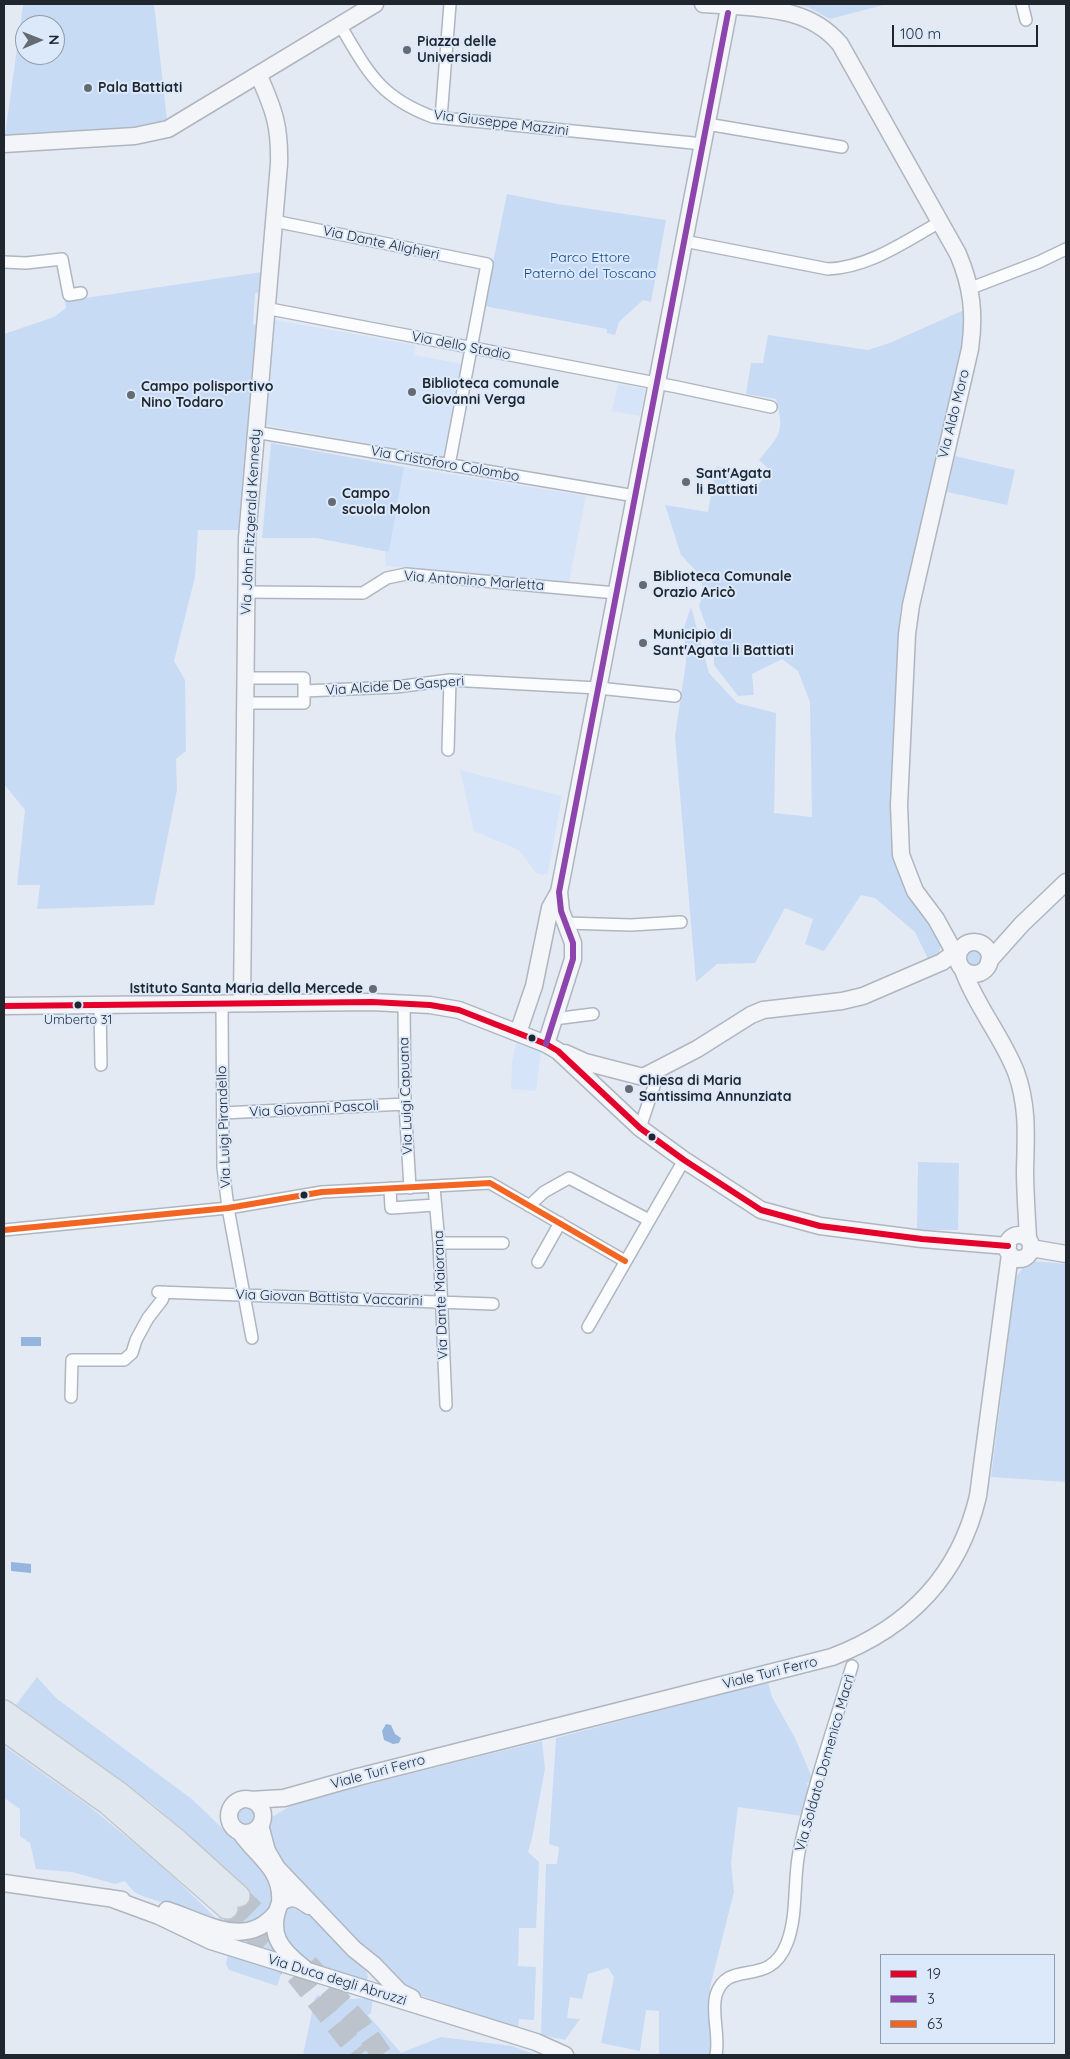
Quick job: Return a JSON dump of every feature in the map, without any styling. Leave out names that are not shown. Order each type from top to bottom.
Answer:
[{"type":"highway","points":[[4,1711],[118,1792],[177,1840],[233,1902],[108,1804],[4,1730]]},
{"type":"main road","points":[[4,144],[135,136],[168,129],[259,76],[375,4]]},
{"type":"main road","name":"Via Aldo Moro","points":[[704,4],[798,15],[819,24],[833,36],[846,54],[958,254],[971,288],[974,313],[970,349],[919,567],[907,634],[898,838],[907,874],[916,891],[936,919]]},
{"type":"main road","points":[[518,1033],[534,986],[548,915],[559,892],[728,6]]},
{"type":"main road","name":"Via John Fitzgerald Kennedy","points":[[242,1003],[247,538],[280,136],[273,108],[259,76]]},
{"type":"main road","points":[[936,919],[961,954],[972,974],[985,966],[1022,924],[1066,882]]},
{"type":"main road","points":[[552,1047],[554,1019],[573,959],[573,943],[561,911],[559,892]]},
{"type":"main road","points":[[548,915],[565,920]]},
{"type":"main road","points":[[936,919],[945,935],[961,954]]},
{"type":"main road","points":[[4,1006],[242,1003],[404,1004],[459,1010],[585,1062],[647,1076],[763,1010],[842,1001],[863,996],[961,954],[1022,924]]},
{"type":"main road","points":[[961,954],[988,951],[978,991],[979,1003]]},
{"type":"main road","name":"Viale Turi Ferro","points":[[284,1798],[368,1774],[832,1658],[884,1633],[903,1619],[935,1589],[962,1546],[972,1523],[978,1496],[1006,1288],[1019,1247],[1028,1122],[1024,1099],[1015,1071],[970,989],[961,954]]},
{"type":"main road","points":[[552,1047],[640,1128],[743,1200],[783,1218],[820,1226],[1019,1247],[1066,1254]]},
{"type":"main road","points":[[284,1798],[238,1802],[230,1811],[231,1824],[240,1832],[278,1878],[280,1888],[275,1930],[280,1945],[291,1958],[309,1973]]},
{"type":"main road","points":[[240,1832],[252,1832],[268,1810],[284,1798]]},
{"type":"main road","points":[[250,1800],[260,1806],[267,1851],[274,1863],[354,1949],[400,1992],[468,2020]]},
{"type":"main road","points":[[4,1883],[141,1902],[235,1932],[254,1931],[265,1925],[287,1899],[296,1898],[334,1927]]},
{"type":"main road","name":"Via Duca degli Abruzzi","points":[[110,1898],[159,1916],[212,1941],[446,2016],[468,2020],[536,2042],[565,2055]]},
{"type":"main road","points":[[354,1949],[373,1974],[372,1983],[364,1989]]},
{"type":"street","points":[[441,118],[450,4]]},
{"type":"street","points":[[1022,4],[1026,20]]},
{"type":"street","name":"Via Giuseppe Mazzini","points":[[340,25],[376,82],[390,96],[412,109],[441,118],[703,144]]},
{"type":"street","points":[[707,124],[842,147]]},
{"type":"street","name":"Via Dante Alighieri","points":[[274,221],[487,264],[471,348]]},
{"type":"street","points":[[684,241],[828,269],[844,268],[884,254],[940,222]]},
{"type":"street","points":[[971,288],[1039,262],[1066,249]]},
{"type":"street","points":[[4,262],[26,263],[62,259],[69,295],[81,293]]},
{"type":"street","name":"Via dello Stadio","points":[[265,308],[657,383],[771,407]]},
{"type":"street","points":[[450,465],[471,348]]},
{"type":"street","name":"Via Cristoforo Colombo","points":[[256,432],[635,496]]},
{"type":"street","name":"Via Antonino Marletta","points":[[246,592],[362,593],[387,578],[406,574],[616,593]]},
{"type":"street","points":[[244,678],[304,678],[308,691],[304,703],[245,703]]},
{"type":"street","points":[[448,750],[450,680]]},
{"type":"street","name":"Via Alcide De Gasperi","points":[[308,691],[396,687],[450,680],[598,688],[675,696]]},
{"type":"street","points":[[565,920],[631,925],[681,922]]},
{"type":"street","name":"Via Luigi Pirandello","points":[[222,1004],[224,1167],[228,1208],[252,1338]]},
{"type":"street","name":"Via Luigi Capuana","points":[[404,1004],[405,1104],[410,1188]]},
{"type":"street","points":[[100,1005],[101,1065]]},
{"type":"street","points":[[554,1019],[593,1014]]},
{"type":"street","points":[[640,1128],[655,1084],[647,1076]]},
{"type":"street","name":"Via Giovanni Pascoli","points":[[223,1113],[405,1104]]},
{"type":"street","points":[[588,1327],[684,1160]]},
{"type":"street","points":[[529,1206],[544,1192],[570,1178],[649,1220]]},
{"type":"street","points":[[4,1230],[228,1208],[322,1192],[490,1183],[626,1261]]},
{"type":"street","name":"Via Dante Maiorana","points":[[434,1186],[439,1243],[446,1405]]},
{"type":"street","points":[[390,1188],[391,1208],[435,1205]]},
{"type":"street","points":[[538,1262],[560,1223]]},
{"type":"street","points":[[439,1243],[503,1243]]},
{"type":"street","name":"Via Giovan Battista Vaccarini","points":[[71,1397],[72,1360],[124,1360],[132,1353],[136,1340],[148,1318],[162,1300],[161,1292],[493,1304]]},
{"type":"street","name":"Via Soldato Domenico Macrì","points":[[716,2055],[716,1996],[721,1982],[730,1975],[758,1972],[770,1966],[780,1956],[787,1943],[793,1914],[798,1854],[852,1666]]},
{"type":"shaded area","points":[[275,320],[415,345],[414,355],[462,364],[444,457],[265,425]]},
{"type":"shaded area","points":[[618,384],[645,389],[640,416],[612,411]]},
{"type":"shaded area","points":[[404,467],[586,496],[569,582],[386,566],[385,551],[389,552]]},
{"type":"shaded area","points":[[460,770],[562,796],[548,873],[542,875],[536,873],[519,850],[474,831]]},
{"type":"shaded area","points":[[516,1043],[541,1052],[536,1091],[511,1089],[512,1062]]},
{"type":"shaded area","points":[[21,1337],[41,1337],[41,1346],[21,1346]]},
{"type":"shaded area","points":[[11,1562],[31,1564],[31,1573],[11,1571]]},
{"type":"shaded area","points":[[386,1724],[391,1725],[395,1734],[401,1738],[399,1743],[393,1744],[384,1740],[382,1731]]},
{"type":"green space","name":"Pala Battiati","points":[[33,4],[154,4],[167,120],[145,127],[5,135],[15,63],[15,65],[65,65],[65,15],[22,15],[23,5]]},
{"type":"green space","points":[[793,4],[887,4],[830,19],[808,7]]},
{"type":"green space","name":"Parco Ettore Paternò del Toscano","points":[[507,194],[557,204],[666,220],[651,302],[643,300],[619,322],[615,335],[607,333],[607,329],[484,306]]},
{"type":"green space","points":[[262,272],[260,291],[255,294],[253,324],[257,325],[246,460],[243,463],[246,469],[240,530],[198,530],[195,577],[174,661],[185,680],[186,751],[176,759],[177,790],[154,905],[37,909],[40,885],[17,885],[25,810],[4,784],[4,334],[54,317],[66,308],[65,301]]},
{"type":"green space","points":[[964,310],[963,344],[900,613],[890,830],[896,862],[907,888],[941,937],[938,955],[929,961],[915,932],[875,898],[861,895],[824,951],[805,944],[813,919],[785,908],[755,963],[717,964],[696,982],[675,736],[686,662],[684,627],[691,607],[709,673],[737,703],[776,713],[774,813],[812,817],[810,702],[798,671],[782,659],[752,674],[754,695],[738,696],[714,665],[714,647],[699,606],[704,591],[698,573],[681,555],[665,505],[708,512],[716,467],[731,469],[728,483],[757,486],[770,470],[759,460],[779,432],[780,419],[776,399],[746,394],[751,363],[763,363],[768,335],[868,350],[892,342]]},
{"type":"green space","name":"Campo scuola Molon","points":[[271,443],[404,467],[389,552],[316,538],[262,538]]},
{"type":"green space","points":[[955,456],[1015,470],[1007,505],[947,492]]},
{"type":"green space","points":[[971,951],[977,951],[981,958],[977,965],[971,965],[967,961],[967,955]]},
{"type":"green space","points":[[918,1162],[959,1163],[958,1230],[917,1230]]},
{"type":"green space","points":[[1032,1261],[1066,1264],[1066,1482],[991,1477],[1016,1277],[1025,1265]]},
{"type":"green space","points":[[37,1677],[56,1698],[193,1800],[259,1864],[274,1890],[270,1915],[243,1928],[142,1896],[134,1892],[125,1881],[115,1884],[72,1872],[36,1869],[30,1843],[20,1836],[20,1809],[4,1798],[4,1746],[89,1806],[162,1866],[217,1919],[247,1887],[154,1805],[16,1705]]},
{"type":"green space","points":[[768,1682],[772,1697],[795,1738],[814,1782],[807,1783],[809,1793],[802,1816],[738,1807],[731,1863],[734,1892],[710,1987],[710,2055],[659,2055],[659,2011],[646,2010],[640,2051],[601,2043],[614,1977],[608,1968],[588,1974],[582,1999],[570,1997],[567,2018],[580,2019],[565,2040],[541,2035],[546,1864],[557,1864],[559,1847],[549,1844],[556,1738]]},
{"type":"green space","points":[[542,1741],[545,1769],[528,1852],[539,1862],[536,1928],[519,1928],[518,1966],[536,1967],[534,2020],[519,2019],[518,2029],[408,1991],[276,1859],[268,1823],[272,1817],[297,1802]]},
{"type":"green space","points":[[246,1804],[254,1808],[258,1816],[254,1824],[246,1828],[238,1824],[234,1816],[238,1808]]},
{"type":"green space","points":[[284,1906],[304,1907],[366,1970],[368,1977],[365,1982],[314,1972],[282,1940]]},
{"type":"green space","points":[[270,1928],[278,1958],[219,1934]]},
{"type":"green space","points":[[228,1953],[282,1972],[277,1986],[229,1970],[226,1964]]},
{"type":"green space","points":[[318,1995],[330,2000],[373,1998],[371,2013],[368,2015],[401,2053],[441,2037],[512,2046],[536,2055],[303,2055],[315,1998]]},
{"type":"tunnel","points":[[239,1896],[281,1937]]},
{"type":"tunnel","points":[[227,1908],[294,1972],[360,2055]]},
{"type":"tunnel","points":[[308,1964],[361,2025],[382,2055]]},
{"type":"transit line","name":"3","points":[[546,1044],[573,959],[573,943],[561,911],[559,892],[728,13]]},
{"type":"transit line","name":"19","points":[[4,1006],[372,1002],[430,1005],[459,1010],[546,1044],[558,1051],[640,1128],[684,1160],[761,1210],[820,1226],[922,1239],[1008,1246]]},
{"type":"transit line","name":"63","points":[[4,1230],[228,1208],[322,1192],[490,1183],[625,1261]]},
{"type":"place","name":"Piazza delle Universiadi","points":[[407,50]]},
{"type":"place","name":"Pala Battiati","points":[[88,88]]},
{"type":"place","name":"Biblioteca comunale Giovanni Verga","points":[[412,392]]},
{"type":"place","name":"Campo polisportivo Nino Todaro","points":[[131,395]]},
{"type":"place","name":"Sant'Agata li Battiati","points":[[686,482]]},
{"type":"place","name":"Campo scuola Molon","points":[[332,502]]},
{"type":"place","name":"Biblioteca Comunale Orazio Aricò","points":[[643,585]]},
{"type":"place","name":"Municipio di Sant'Agata li Battiati","points":[[643,643]]},
{"type":"place","name":"Istituto Santa Maria della Mercede","points":[[373,989]]},
{"type":"place","name":"Umberto 31","points":[[78,1005]]},
{"type":"place","name":"Chiesa di Maria Santissima Annunziata","points":[[629,1089]]}]
